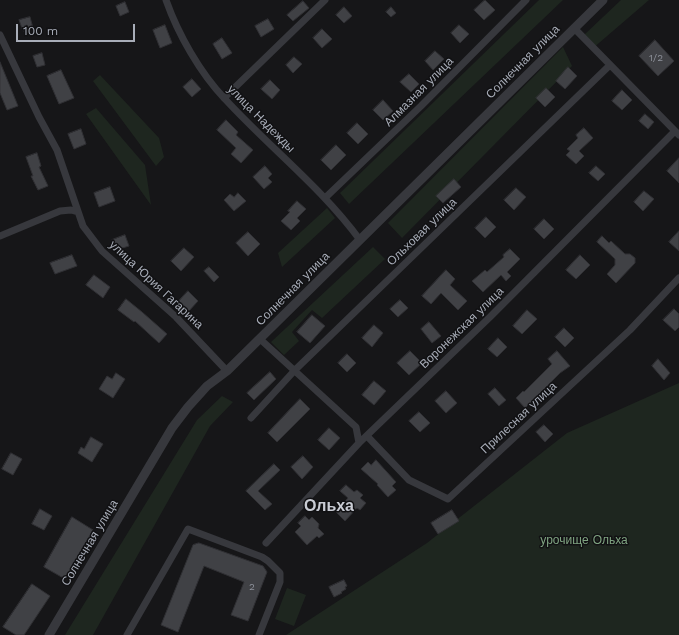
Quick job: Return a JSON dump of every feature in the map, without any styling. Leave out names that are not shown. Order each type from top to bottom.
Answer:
[{"type":"street","name":"улица Надежды","points":[[166,0],[193,57],[224,98],[325,198],[360,240]]},
{"type":"street","points":[[224,98],[325,0]]},
{"type":"street","name":"Алмазная улица","points":[[325,198],[421,106],[526,0]]},
{"type":"street","name":"Солнечная улица","points":[[49,635],[172,428],[188,407],[202,391],[227,371],[260,339],[603,0]]},
{"type":"street","points":[[574,28],[677,133]]},
{"type":"street","name":"улица Юрия Гагарина","points":[[0,35],[39,117],[57,150],[83,226],[102,251],[176,317],[227,371]]},
{"type":"street","name":"Ольховая улица","points":[[251,418],[295,370],[610,65]]},
{"type":"street","name":"Воронежская улица","points":[[266,544],[367,436],[677,133]]},
{"type":"street","points":[[0,236],[60,211],[71,210],[78,212]]},
{"type":"street","name":"Прилесная улица","points":[[367,436],[409,480],[448,499],[630,330],[679,278]]},
{"type":"street","points":[[260,339],[356,427],[360,443]]},
{"type":"street","points":[[127,635],[188,529],[262,558],[268,561],[280,574],[280,582],[259,635]]},
{"type":"green space","points":[[539,0],[563,0],[349,204],[340,193]]},
{"type":"green space","points":[[621,0],[649,0],[592,49],[584,35]]},
{"type":"green space","points":[[563,47],[572,66],[402,238],[388,223]]},
{"type":"green space","points":[[100,75],[159,138],[164,157],[156,166],[93,81]]},
{"type":"green space","points":[[96,108],[145,165],[151,205],[86,114]]},
{"type":"green space","points":[[327,208],[335,218],[282,267],[278,253]]},
{"type":"green space","points":[[373,247],[385,259],[322,318],[312,310],[292,332],[299,341],[284,355],[271,342]]},
{"type":"green space","name":"урочище Ольха","points":[[679,383],[679,635],[286,635],[427,543],[567,433]]},
{"type":"green space","points":[[222,396],[233,402],[210,426],[93,635],[65,635],[197,420]]},
{"type":"green space","points":[[287,588],[306,595],[294,626],[275,619]]},
{"type":"building","points":[[485,0],[495,10],[484,20],[474,10]]},
{"type":"building","points":[[303,1],[309,8],[293,21],[287,15]]},
{"type":"building","points":[[125,2],[129,12],[120,16],[116,6]]},
{"type":"building","points":[[344,7],[352,16],[344,23],[336,15]]},
{"type":"building","points":[[391,7],[396,13],[391,17],[386,12]]},
{"type":"building","points":[[30,17],[33,28],[23,31],[19,20]]},
{"type":"building","points":[[268,19],[274,29],[261,37],[255,26]]},
{"type":"building","points":[[165,25],[172,43],[160,48],[153,30]]},
{"type":"building","points":[[459,25],[469,34],[460,43],[451,33]]},
{"type":"building","points":[[322,29],[332,39],[322,48],[313,38]]},
{"type":"building","points":[[222,38],[232,53],[222,59],[213,44]]},
{"type":"building","points":[[655,40],[674,61],[658,76],[639,56]]},
{"type":"building","points":[[435,51],[444,59],[433,70],[425,61]]},
{"type":"building","points":[[42,53],[45,65],[37,67],[33,56]]},
{"type":"building","points":[[294,57],[302,64],[293,73],[286,65]]},
{"type":"building","points":[[0,62],[18,106],[7,110],[0,93]]},
{"type":"building","points":[[568,67],[577,76],[565,89],[556,81]]},
{"type":"building","points":[[61,70],[74,98],[59,104],[47,76]]},
{"type":"building","points":[[409,74],[419,84],[411,92],[400,82]]},
{"type":"building","points":[[192,79],[201,89],[192,97],[183,87]]},
{"type":"building","points":[[270,80],[280,90],[272,99],[261,89]]},
{"type":"building","points":[[546,88],[555,97],[545,107],[536,98]]},
{"type":"building","points":[[622,90],[632,100],[622,110],[612,101]]},
{"type":"building","points":[[383,100],[393,111],[383,120],[373,110]]},
{"type":"building","points":[[645,114],[654,122],[648,129],[639,121]]},
{"type":"building","points":[[226,120],[238,132],[236,135],[253,150],[241,163],[231,154],[236,148],[217,130]]},
{"type":"building","points":[[357,123],[368,134],[358,144],[347,133]]},
{"type":"building","points":[[584,128],[593,138],[579,151],[584,156],[576,164],[566,155],[570,151],[567,149],[578,138],[576,135]]},
{"type":"building","points":[[81,129],[86,144],[74,149],[68,134]]},
{"type":"building","points":[[336,145],[346,155],[331,170],[321,160]]},
{"type":"building","points":[[37,153],[41,166],[39,167],[48,186],[38,190],[31,176],[33,176],[26,157]]},
{"type":"building","points":[[679,158],[679,183],[667,171]]},
{"type":"building","points":[[265,166],[272,174],[268,178],[272,182],[264,189],[253,177]]},
{"type":"building","points":[[596,166],[605,174],[598,181],[589,173]]},
{"type":"building","points":[[454,179],[461,187],[443,203],[436,196]]},
{"type":"building","points":[[110,187],[115,201],[99,207],[94,193]]},
{"type":"building","points":[[516,188],[526,197],[514,210],[504,200]]},
{"type":"building","points":[[644,191],[654,199],[643,211],[634,202]]},
{"type":"building","points":[[238,193],[246,201],[234,211],[224,200],[230,194],[234,197]]},
{"type":"building","points":[[297,201],[306,209],[297,218],[300,221],[291,230],[281,221],[290,212],[288,211]]},
{"type":"building","points":[[486,217],[496,227],[485,238],[475,228]]},
{"type":"building","points":[[544,219],[554,229],[544,239],[534,229]]},
{"type":"building","points":[[679,231],[679,251],[669,242]]},
{"type":"building","points":[[248,232],[260,244],[248,256],[236,243]]},
{"type":"building","points":[[125,235],[129,246],[116,250],[112,240]]},
{"type":"building","points":[[602,236],[609,243],[611,241],[625,254],[630,254],[635,258],[635,263],[616,283],[607,274],[615,265],[615,259],[597,242]]},
{"type":"building","points":[[184,248],[194,257],[181,271],[171,261]]},
{"type":"building","points":[[510,249],[520,259],[507,272],[511,276],[506,281],[501,275],[483,292],[472,281],[485,270],[487,272],[504,257],[503,255]]},
{"type":"building","points":[[72,255],[77,266],[55,274],[50,263]]},
{"type":"building","points":[[580,255],[590,265],[576,279],[566,270]]},
{"type":"building","points":[[209,267],[219,277],[214,282],[204,271]]},
{"type":"building","points":[[446,270],[455,279],[450,285],[467,301],[458,310],[441,293],[431,304],[422,296]]},
{"type":"building","points":[[94,275],[110,287],[103,298],[86,285]]},
{"type":"building","points":[[188,291],[198,301],[188,312],[178,302]]},
{"type":"building","points":[[126,299],[167,334],[159,343],[135,321],[134,322],[118,310]]},
{"type":"building","points":[[400,300],[408,308],[398,317],[390,309]]},
{"type":"building","points":[[674,309],[679,314],[679,327],[675,331],[663,320]]},
{"type":"building","points":[[527,310],[537,319],[522,334],[513,326]]},
{"type":"building","points":[[312,315],[325,326],[310,343],[297,332]]},
{"type":"building","points":[[429,322],[441,336],[432,343],[421,329]]},
{"type":"building","points":[[374,325],[383,333],[372,347],[362,338]]},
{"type":"building","points":[[564,328],[574,338],[565,347],[555,337]]},
{"type":"building","points":[[498,338],[507,347],[497,357],[488,349]]},
{"type":"building","points":[[410,351],[422,363],[409,375],[397,363]]},
{"type":"building","points":[[557,351],[570,366],[560,373],[525,408],[516,398],[552,364],[548,359]]},
{"type":"building","points":[[347,354],[356,363],[347,372],[338,363]]},
{"type":"building","points":[[658,359],[670,373],[664,380],[652,366]]},
{"type":"building","points":[[270,372],[276,379],[254,400],[247,393]]},
{"type":"building","points":[[116,373],[125,379],[113,398],[99,389],[107,376],[112,379]]},
{"type":"building","points":[[374,381],[386,391],[374,405],[362,395]]},
{"type":"building","points":[[495,388],[506,400],[499,406],[488,394]]},
{"type":"building","points":[[446,391],[457,403],[446,413],[435,401]]},
{"type":"building","points":[[300,399],[310,409],[277,442],[268,433]]},
{"type":"building","points":[[419,412],[430,423],[420,432],[409,421]]},
{"type":"building","points":[[544,425],[553,434],[545,442],[536,432]]},
{"type":"building","points":[[329,428],[340,438],[329,450],[318,440]]},
{"type":"building","points":[[91,437],[103,444],[92,462],[78,453],[81,447],[84,449]]},
{"type":"building","points":[[11,453],[22,459],[13,475],[2,469]]},
{"type":"building","points":[[303,456],[313,467],[302,479],[291,467]]},
{"type":"building","points":[[376,460],[396,482],[392,486],[396,490],[388,497],[377,485],[378,484],[361,469],[368,462],[371,465]]},
{"type":"building","points":[[274,464],[280,470],[258,491],[272,504],[265,510],[246,491]]},
{"type":"building","points":[[346,485],[354,492],[357,490],[363,495],[360,498],[366,503],[360,510],[357,508],[345,521],[336,512],[348,498],[340,491]]},
{"type":"building","points":[[40,509],[52,516],[44,530],[32,524]]},
{"type":"building","points":[[452,510],[459,521],[438,534],[431,523]]},
{"type":"building","points":[[305,516],[309,520],[312,517],[319,524],[318,528],[324,534],[319,538],[317,536],[307,545],[295,532],[301,526],[298,523]]},
{"type":"building","points":[[72,517],[93,530],[65,579],[44,567]]},
{"type":"building","points":[[199,543],[263,566],[267,572],[248,621],[231,615],[244,582],[204,566],[178,632],[161,625],[193,545]]},
{"type":"building","points":[[344,580],[347,586],[345,587],[346,589],[334,597],[329,587]]},
{"type":"building","points":[[32,584],[50,596],[24,635],[16,635],[3,627]]},
{"type":"district","name":"Ольха","points":[[329,506]]}]
